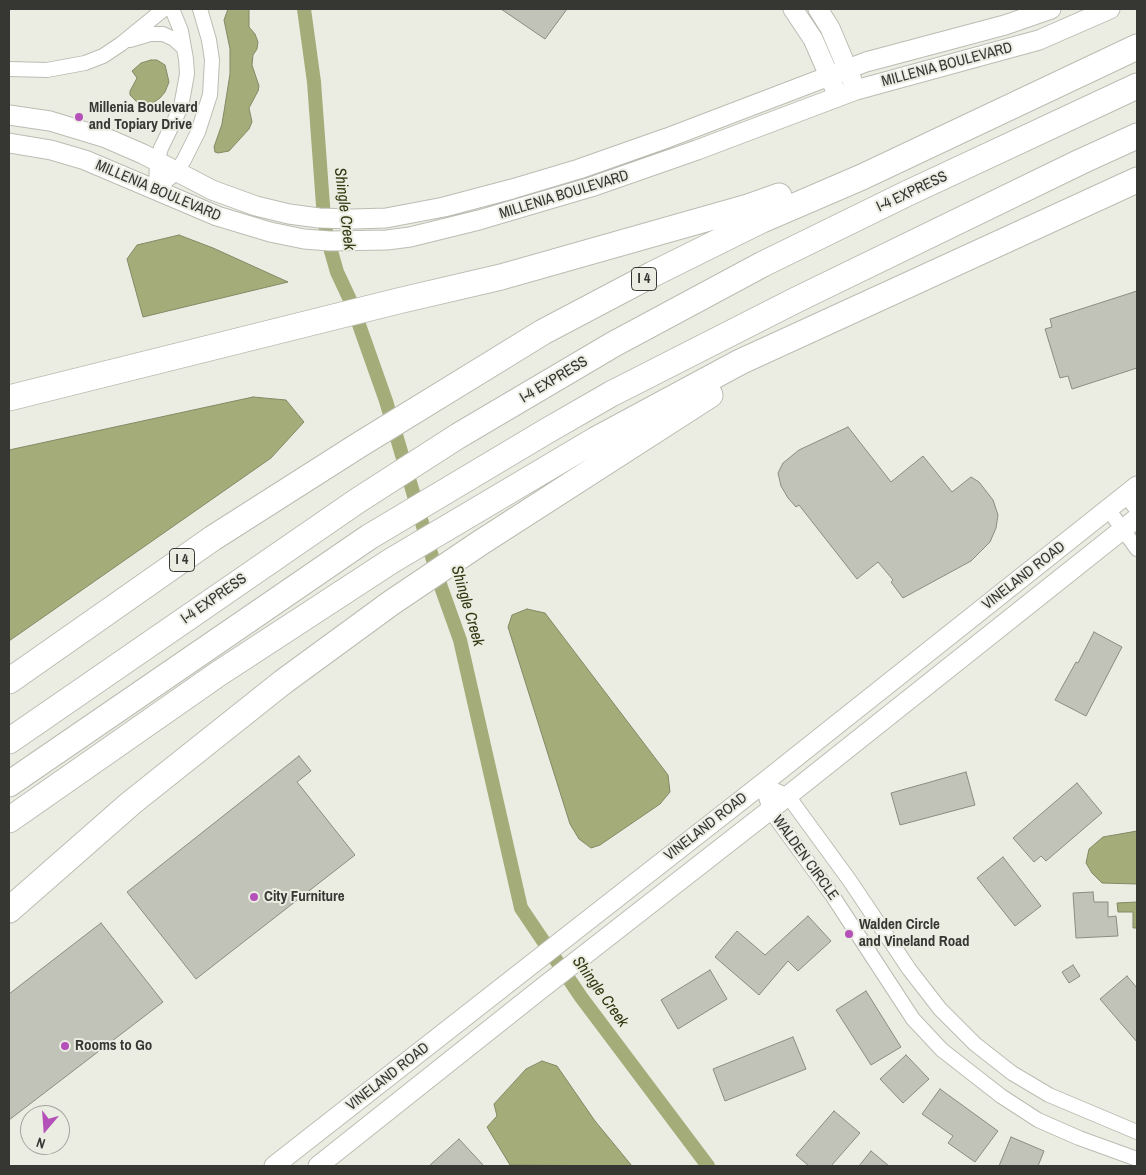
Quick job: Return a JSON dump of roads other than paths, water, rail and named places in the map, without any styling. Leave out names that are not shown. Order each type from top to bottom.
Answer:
[{"type":"highway","name":"I 4","points":[[9,681],[213,538],[359,445],[543,332],[653,274],[762,220],[862,177],[1137,46]]},
{"type":"highway","name":"I-4 EXPRESS","points":[[9,741],[357,501],[458,436],[614,344],[763,264],[1137,86]]},
{"type":"highway","points":[[9,784],[369,537],[469,476],[611,394],[705,345],[1137,136]]},
{"type":"highway","points":[[9,398],[501,277],[748,207],[797,189],[862,177]]},
{"type":"highway","points":[[9,820],[218,674],[391,562],[595,440],[740,362],[1137,180]]},
{"type":"highway","points":[[9,910],[166,773],[283,682],[391,603],[480,543],[708,396],[740,362]]},
{"type":"street","points":[[9,69],[48,70],[67,68],[85,63],[103,56],[121,44],[164,9]]},
{"type":"street","points":[[156,189],[157,162],[161,148],[181,107],[187,74],[181,31],[172,9]]},
{"type":"street","points":[[156,189],[176,173],[198,132],[210,95],[212,60],[209,40],[200,9]]},
{"type":"street","points":[[793,9],[838,72],[856,90]]},
{"type":"street","points":[[818,9],[830,28],[838,72],[838,96]]},
{"type":"street","name":"MILLENIA BOULEVARD","points":[[9,115],[39,119],[84,130],[118,142],[212,190],[242,202],[273,211],[301,216],[353,220],[379,219],[409,215],[526,185],[645,146],[838,72],[890,55],[1006,25],[1051,9]]},
{"type":"street","name":"MILLENIA BOULEVARD","points":[[9,143],[74,156],[233,222],[270,232],[304,239],[356,242],[387,240],[418,235],[547,201],[697,150],[856,90],[1028,44],[1061,32],[1110,9]]},
{"type":"street","points":[[121,44],[136,37],[162,34],[174,39],[184,48]]},
{"type":"street","points":[[1131,490],[1137,510]]},
{"type":"street","name":"VINELAND ROAD","points":[[274,1166],[762,784],[1131,490]]},
{"type":"street","points":[[1108,509],[1137,549]]},
{"type":"street","name":"VINELAND ROAD","points":[[318,1166],[1137,518]]},
{"type":"street","name":"WALDEN CIRCLE","points":[[762,784],[788,796],[850,881],[909,969],[940,1009],[975,1044],[1012,1073],[1049,1095],[1137,1132]]},
{"type":"street","name":"WALDEN CIRCLE","points":[[762,784],[770,810],[832,895],[913,1019],[942,1050],[1001,1096],[1038,1120],[1079,1138],[1137,1159]]},
{"type":"waterway","name":"Shingle Creek","points":[[304,9],[314,82],[327,237],[337,272],[351,302],[386,401],[441,587],[460,640],[521,908],[581,997],[708,1166]]},
{"type":"place","name":"Millenia Boulevard and Topiary Drive","points":[[79,117]]},
{"type":"place","name":"City Furniture","points":[[254,897]]},
{"type":"place","name":"Walden Circle and Vineland Road","points":[[849,934]]},
{"type":"place","name":"Rooms to Go","points":[[65,1046]]}]
